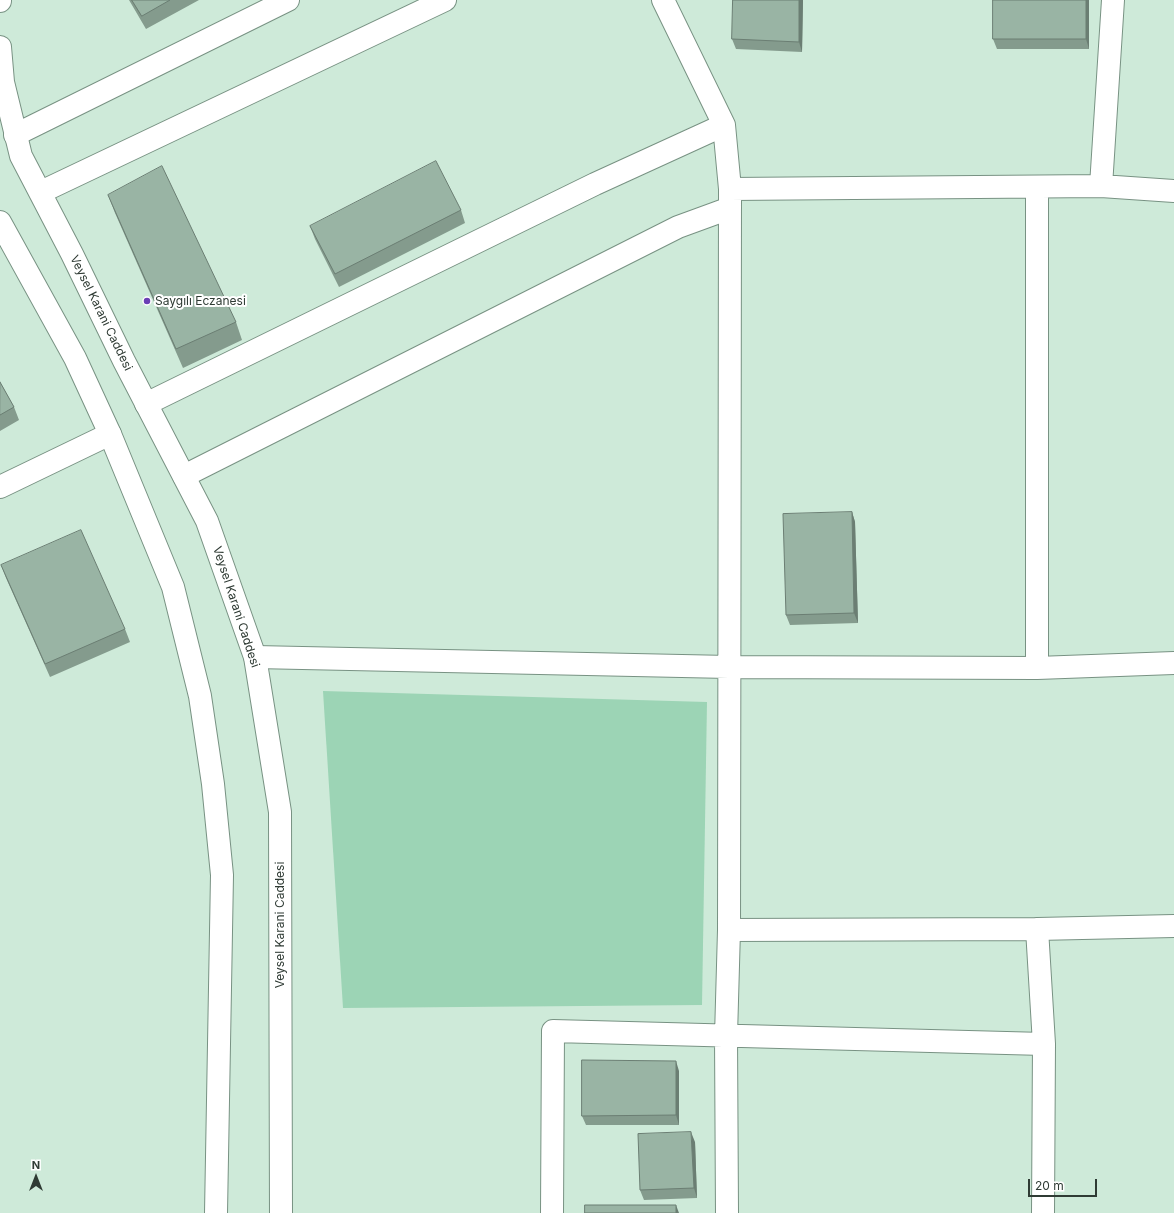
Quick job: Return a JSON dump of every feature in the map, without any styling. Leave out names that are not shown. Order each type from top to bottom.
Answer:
[{"type":"street","points":[[15,135],[288,0]]},
{"type":"street","points":[[41,192],[445,0]]},
{"type":"street","points":[[663,0],[724,125],[730,199],[729,930],[726,1036],[727,1213]]},
{"type":"street","points":[[1101,186],[1113,0]]},
{"type":"street","name":"Veysel Karani Caddesi","points":[[0,47],[3,82],[21,156],[41,192],[146,404],[207,521],[255,657],[280,812],[281,1213]]},
{"type":"street","points":[[146,404],[595,184],[724,125]]},
{"type":"street","points":[[184,476],[678,227],[730,199],[1037,187],[1101,186],[1174,191]]},
{"type":"street","points":[[1037,187],[1037,668]]},
{"type":"street","points":[[0,222],[74,358],[110,434],[173,587],[200,696],[214,784],[222,875],[216,1213]]},
{"type":"street","points":[[0,487],[110,434]]},
{"type":"street","points":[[255,657],[729,667],[1037,668],[1174,664]]},
{"type":"street","points":[[729,930],[1037,929],[1174,926]]},
{"type":"street","points":[[1037,929],[1044,1044],[1043,1213]]},
{"type":"street","points":[[552,1213],[553,1031],[1044,1044]]},
{"type":"green space","points":[[323,691],[707,702],[702,1005],[343,1008]]},
{"type":"building","points":[[132,0],[170,0],[142,16]]},
{"type":"building","points":[[733,0],[799,0],[799,42],[732,39]]},
{"type":"building","points":[[993,0],[1086,0],[1086,39],[993,39]]},
{"type":"building","points":[[436,161],[461,210],[335,274],[310,226]]},
{"type":"building","points":[[162,166],[236,322],[176,349],[108,195]]},
{"type":"building","points":[[0,382],[14,407],[0,415]]},
{"type":"building","points":[[852,512],[854,613],[786,615],[783,514]]},
{"type":"building","points":[[81,530],[125,629],[45,664],[1,565]]},
{"type":"building","points":[[582,1060],[676,1061],[676,1115],[582,1116]]},
{"type":"building","points":[[691,1132],[694,1188],[640,1190],[638,1134]]},
{"type":"building","points":[[585,1205],[676,1205],[676,1213],[585,1213]]},
{"type":"place","name":"Saygılı Eczanesi","points":[[147,301]]}]
